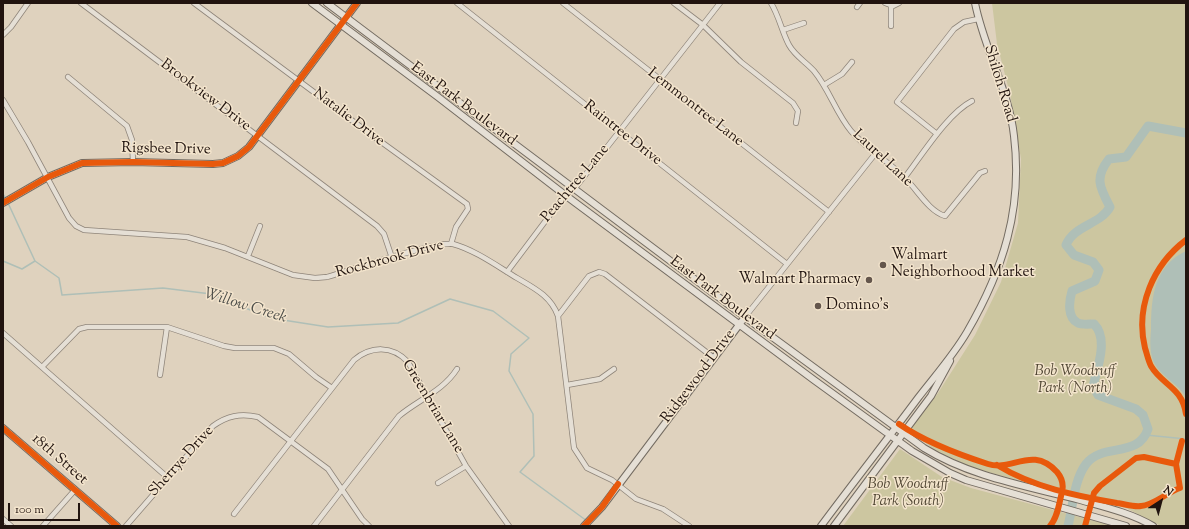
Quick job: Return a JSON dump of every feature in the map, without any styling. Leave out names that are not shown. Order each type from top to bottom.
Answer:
[{"type":"main road","name":"East Park Boulevard","points":[[312,3],[739,325],[890,435],[934,464],[966,480],[1126,526]]},
{"type":"main road","name":"East Park Boulevard","points":[[327,3],[745,317],[904,433],[941,458],[979,474],[1125,513],[1153,526]]},
{"type":"main road","name":"Rigsbee Drive","points":[[3,203],[48,177],[82,163],[133,162],[218,164],[238,156],[258,136],[357,3]]},
{"type":"main road","name":"Shiloh Road","points":[[820,526],[966,334],[1000,263],[1011,229],[1017,184],[1014,134],[1005,91],[978,19],[975,3]]},
{"type":"main road","name":"Ridgewood Drive","points":[[584,526],[618,484],[745,317]]},
{"type":"main road","name":"Shiloh Road","points":[[834,526],[931,396],[958,345]]},
{"type":"main road","name":"18th Street","points":[[3,428],[74,491],[117,526]]},
{"type":"street","points":[[3,35],[11,28],[28,3]]},
{"type":"street","name":"Brookview Drive","points":[[81,3],[377,226],[384,234],[392,258]]},
{"type":"street","name":"Natalie Drive","points":[[194,3],[467,204],[468,208],[456,227],[451,244]]},
{"type":"street","name":"Raintree Drive","points":[[457,3],[619,133],[672,172],[787,264]]},
{"type":"street","name":"Lemmontree Lane","points":[[563,3],[829,212]]},
{"type":"street","points":[[674,3],[703,25],[741,62],[793,103],[798,111],[796,123]]},
{"type":"street","name":"Peachtree Lane","points":[[507,272],[565,195],[575,188],[720,3]]},
{"type":"street","name":"Laurel Lane","points":[[771,3],[789,46],[814,70],[851,131],[875,154],[905,177],[921,196],[940,214],[945,216],[980,173],[985,171]]},
{"type":"street","points":[[885,3],[895,6],[899,3]]},
{"type":"street","points":[[891,5],[891,26]]},
{"type":"street","points":[[938,134],[898,102],[954,29],[964,22],[978,19]]},
{"type":"street","points":[[783,30],[804,23]]},
{"type":"street","points":[[824,85],[842,74],[852,62]]},
{"type":"street","points":[[68,77],[127,126],[132,140],[133,162]]},
{"type":"street","name":"Rockbrook Drive","points":[[3,100],[48,177],[69,218],[76,226],[84,230],[187,237],[248,256],[293,275],[315,278],[327,277],[433,246],[451,244],[475,254],[545,295],[554,306],[558,316],[574,448],[578,456],[587,468],[618,484],[636,499],[663,510],[689,526]]},
{"type":"street","points":[[905,177],[938,134],[963,106],[972,101]]},
{"type":"street","name":"Ridgewood Drive","points":[[745,317],[875,154]]},
{"type":"street","points":[[248,256],[260,226]]},
{"type":"street","points":[[558,316],[589,276],[599,272],[605,274],[714,358]]},
{"type":"street","points":[[42,367],[79,329],[87,327],[167,327],[224,346],[280,350],[293,357],[305,369],[332,388]]},
{"type":"street","points":[[160,375],[167,327]]},
{"type":"street","points":[[3,333],[167,477]]},
{"type":"street","name":"Greenbriar Lane","points":[[234,514],[332,388],[361,355],[368,351],[387,349],[398,353],[408,362],[466,466],[509,526]]},
{"type":"street","points":[[314,526],[399,416],[410,407],[442,387],[457,369]]},
{"type":"street","points":[[567,385],[600,379],[614,369]]},
{"type":"street","name":"Sherrye Drive","points":[[126,526],[167,477],[213,426],[224,418],[245,415],[258,417],[291,440],[328,469],[362,519],[369,526]]},
{"type":"street","points":[[438,484],[466,466]]},
{"type":"street","points":[[42,526],[74,491]]},
{"type":"street","points":[[3,519],[11,526]]},
{"type":"green space","name":"Bob Woodruff Park (North)","points":[[992,3],[1186,3],[1186,526],[1161,526],[1126,508],[972,468],[935,450],[909,431],[938,393],[975,335],[1001,282],[1018,223],[1021,159],[1010,94],[997,44]]},
{"type":"green space","name":"Bob Woodruff Park (South)","points":[[900,449],[942,477],[971,488],[1113,526],[843,526]]},
{"type":"shaded area","points":[[1186,251],[1186,397],[1183,392],[1156,366],[1152,358],[1150,344],[1152,306],[1156,284],[1167,265],[1175,257]]},
{"type":"waterway","points":[[1068,526],[1076,485],[1086,464],[1093,457],[1101,453],[1136,444],[1143,438],[1148,429],[1143,415],[1136,409],[1098,395],[1093,386],[1101,354],[1101,338],[1094,324],[1082,324],[1074,321],[1070,313],[1070,300],[1072,291],[1095,281],[1099,270],[1093,262],[1074,255],[1066,245],[1075,233],[1100,218],[1110,207],[1100,183],[1101,172],[1109,159],[1126,157],[1148,126],[1186,133]]},
{"type":"waterway","name":"Willow Creek","points":[[3,194],[6,199]]},
{"type":"waterway","name":"Willow Creek","points":[[8,203],[35,261],[59,278],[62,295],[163,288],[211,294],[270,318],[328,327],[398,323],[450,299],[493,311],[529,338],[511,354],[509,371],[533,414],[534,456],[520,472],[587,521]]},
{"type":"waterway","points":[[3,261],[22,269],[35,261]]},
{"type":"waterway","points":[[1146,435],[1186,439]]},
{"type":"cycle path","points":[[3,203],[48,177],[82,163],[133,162],[213,164],[223,163],[238,156],[249,147],[357,3]]},
{"type":"cycle path","points":[[1186,240],[1174,250],[1156,274],[1149,288],[1143,317],[1145,348],[1151,366],[1155,372],[1176,392],[1184,405],[1186,414]]},
{"type":"cycle path","points":[[899,424],[942,447],[988,464],[997,466],[1031,460],[1039,460],[1048,464],[1059,474],[1063,486],[1057,514],[1050,526]]},
{"type":"cycle path","points":[[3,428],[117,526]]},
{"type":"cycle path","points":[[997,465],[1011,473],[1055,490],[1132,506],[1141,506],[1150,504],[1180,488],[1176,464],[1182,441]]},
{"type":"cycle path","points":[[1085,526],[1094,493],[1100,486],[1136,458],[1144,457],[1176,464]]},
{"type":"cycle path","points":[[584,526],[602,507],[618,484]]},
{"type":"place","name":"Walmart Neighborhood Market","points":[[883,265]]},
{"type":"place","name":"Walmart Pharmacy","points":[[869,280]]},
{"type":"place","name":"Domino's","points":[[818,306]]}]
